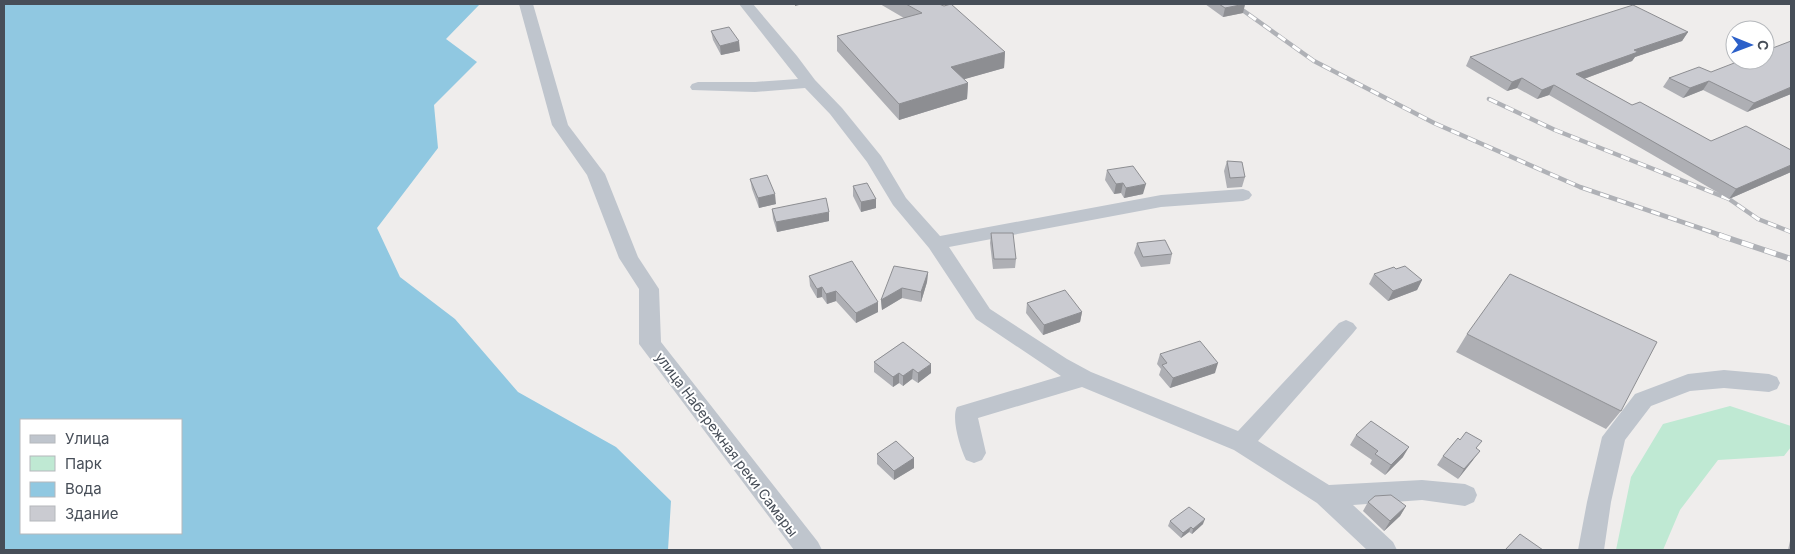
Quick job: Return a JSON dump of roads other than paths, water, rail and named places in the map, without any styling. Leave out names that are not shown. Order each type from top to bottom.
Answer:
[{"type":"street","name":"улица Набережная реки Самары","points":[[526,4],[560,125],[596,174],[629,258],[649,289],[650,344],[808,550]]},
{"type":"street","points":[[746,4],[809,83],[836,111],[875,160],[899,201],[936,243],[983,314],[1059,365],[1083,378],[1242,443],[1326,496],[1384,550]]},
{"type":"street","points":[[698,87],[756,87],[809,83]]},
{"type":"street","points":[[936,243],[1161,201],[1243,195]]},
{"type":"street","points":[[1242,443],[1346,328]]},
{"type":"street","points":[[974,453],[965,413],[1083,378]]},
{"type":"street","points":[[1591,550],[1599,502],[1614,437],[1643,400],[1688,383],[1724,379],[1769,383]]},
{"type":"street","points":[[1326,496],[1422,490],[1465,495]]},
{"type":"water","points":[[4,4],[480,4],[446,39],[477,62],[434,105],[438,148],[377,228],[400,277],[455,319],[518,392],[616,447],[671,501],[668,550],[4,550]]},
{"type":"railway","points":[[1234,4],[1314,61],[1434,123],[1580,187],[1723,236]]},
{"type":"railway","points":[[1489,99],[1555,130],[1729,199],[1758,219],[1791,232]]},
{"type":"railway","points":[[1719,235],[1791,259]]}]
